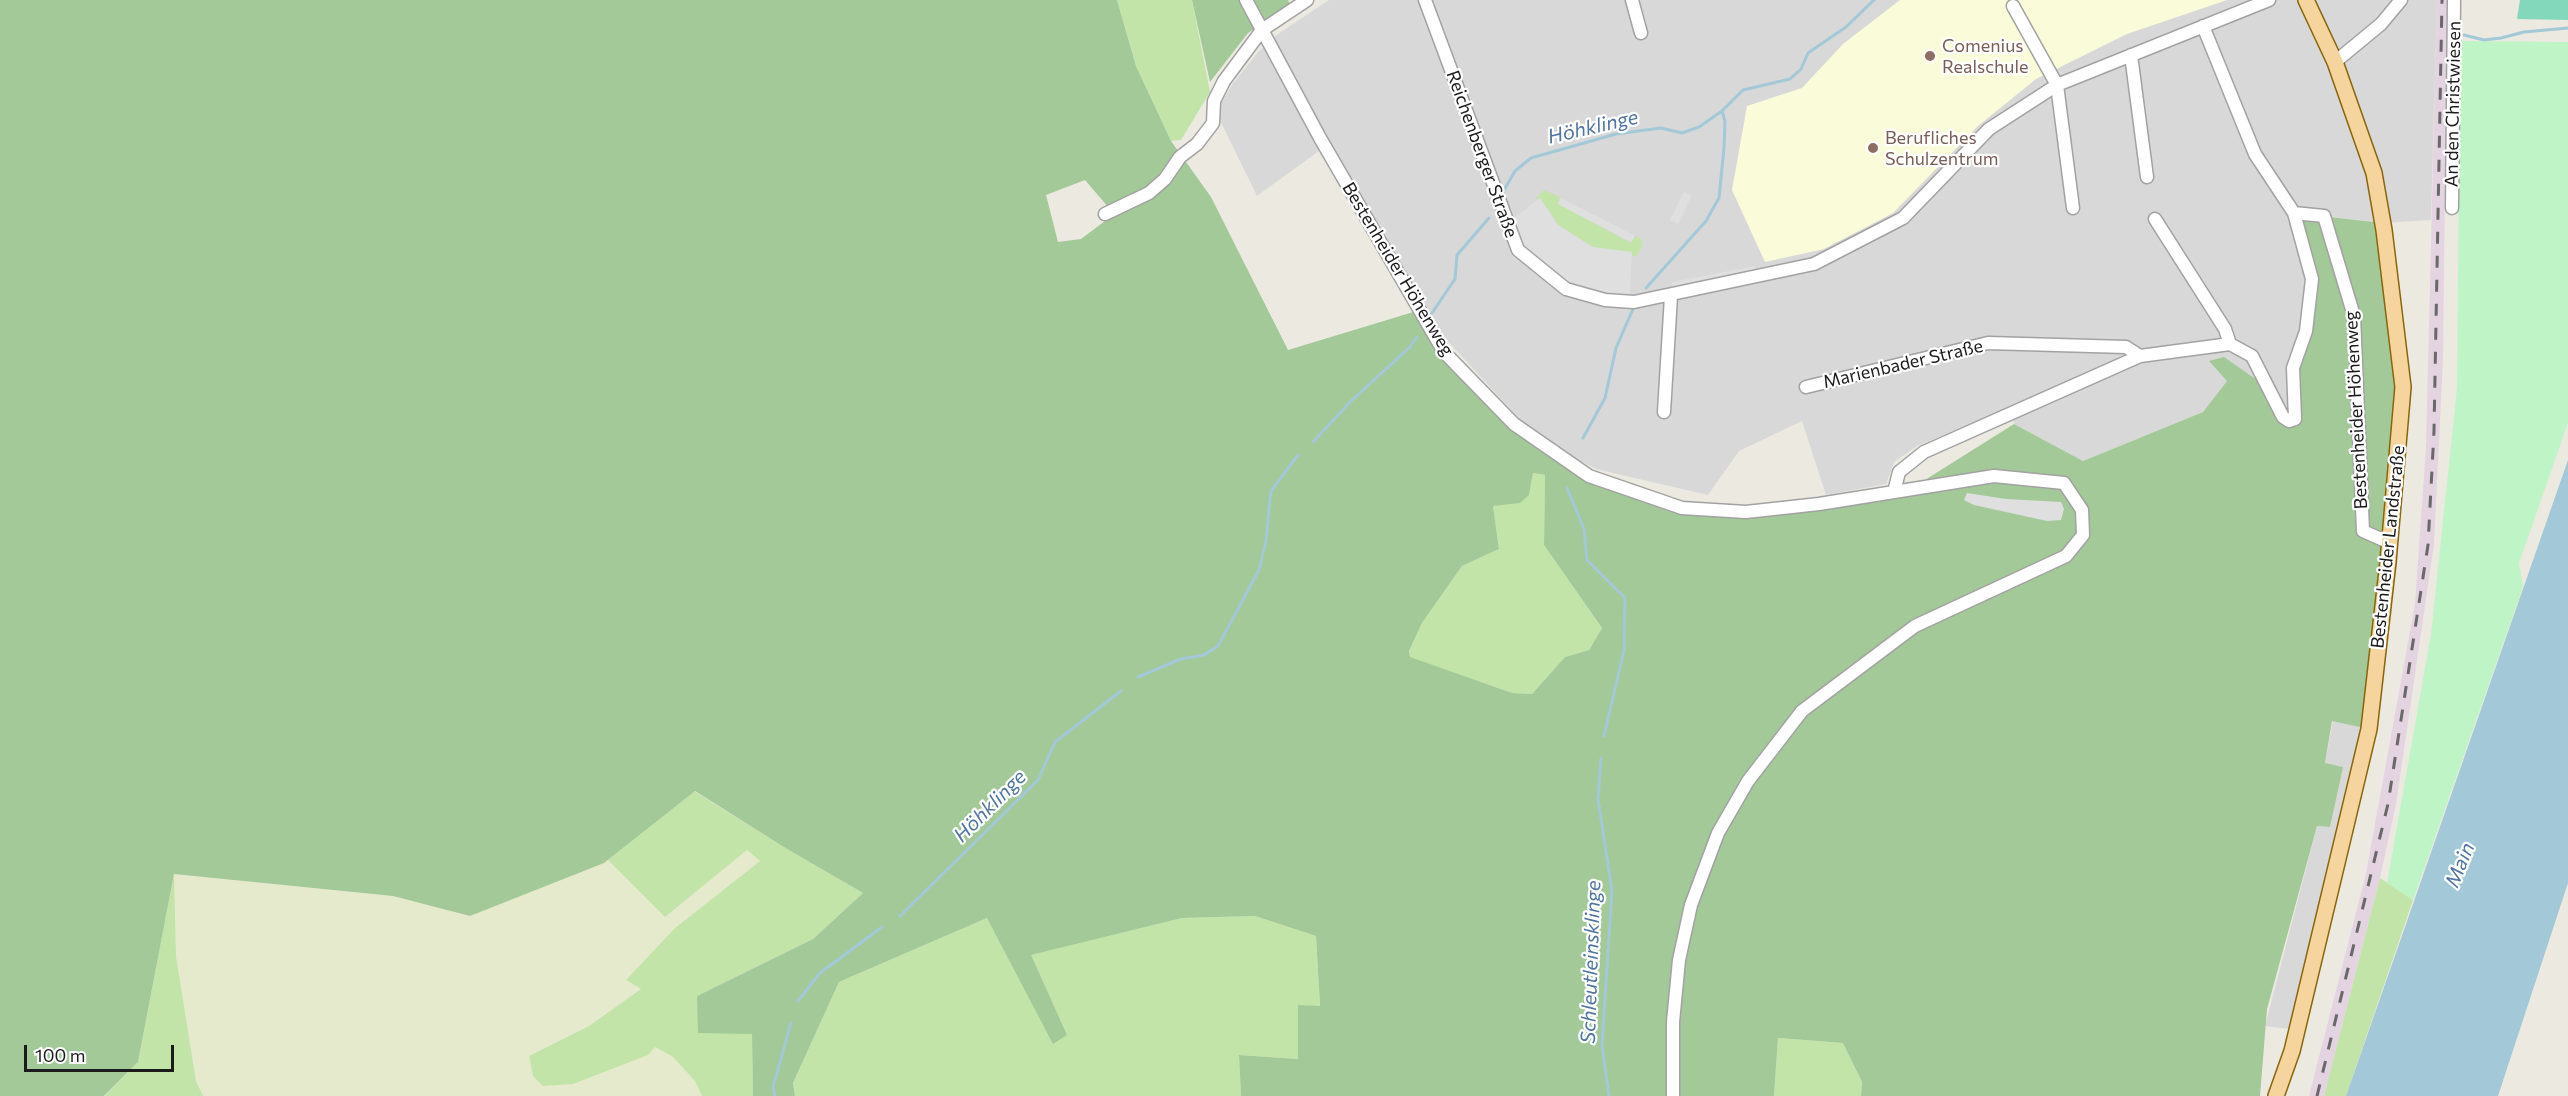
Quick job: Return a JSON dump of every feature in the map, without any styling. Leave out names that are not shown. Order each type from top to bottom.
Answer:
[{"type":"main road","name":"Bestenheider Landstraße","points":[[2276,1096],[2292,1051],[2369,729],[2390,543],[2403,387],[2384,230],[2373,173],[2335,62],[2306,0]]},
{"type":"street","name":"Bestenheider Höhenweg","points":[[1246,0],[1320,138],[1444,352],[1514,424],[1589,476],[1682,507],[1746,512],[1994,476],[2064,483],[2082,510],[2083,536],[2066,556],[1915,626],[1802,711],[1748,781],[1718,833],[1691,905],[1679,960],[1673,1022],[1673,1096]]},
{"type":"street","points":[[1105,214],[1149,193],[1165,179],[1180,157],[1197,144],[1214,123],[1214,101],[1224,81],[1262,30],[1307,0]]},
{"type":"street","name":"Reichenberger Straße","points":[[1425,0],[1518,250],[1566,289],[1618,302],[1671,296],[1814,264],[1903,218],[1989,129],[2057,84],[2269,0]]},
{"type":"street","points":[[1632,0],[1641,33]]},
{"type":"street","points":[[2335,62],[2381,24],[2401,0]]},
{"type":"street","name":"An den Christwiesen","points":[[2452,208],[2454,0]]},
{"type":"street","points":[[2013,6],[2057,84],[2073,208]]},
{"type":"street","points":[[1894,492],[1899,472],[1924,452],[2140,356],[2230,344],[2252,356],[2283,417],[2289,421],[2295,419],[2294,368],[2306,331],[2312,279],[2294,213],[2255,154],[2203,26]]},
{"type":"street","points":[[2131,55],[2147,177]]},
{"type":"street","name":"Bestenheider Höhenweg","points":[[2294,213],[2324,216],[2354,316],[2363,531],[2390,543]]},
{"type":"street","points":[[2155,219],[2225,329],[2230,344]]},
{"type":"street","points":[[1664,412],[1671,296]]},
{"type":"street","name":"Marienbader Straße","points":[[1806,387],[1988,343],[2126,347],[2140,356]]},
{"type":"shaded area","points":[[1329,0],[2437,0],[2431,220],[2383,223],[2324,216],[2312,279],[2294,419],[2227,381],[2203,412],[2083,461],[2014,424],[2009,407],[1917,446],[1894,462],[1886,484],[1826,495],[1802,421],[1739,451],[1708,495],[1596,469],[1557,448],[1526,426],[1443,336],[1330,143],[1257,196],[1216,112],[1232,85],[1258,52],[1278,34]]},
{"type":"shaded area","points":[[1900,0],[2227,0],[2127,34],[2036,79],[1978,126],[1893,213],[1824,249],[1765,262],[1732,190],[1747,106],[1802,88],[1843,44]]},
{"type":"shaded area","points":[[2437,0],[2447,0],[2443,358],[2434,544],[2396,804],[2380,878],[2324,1096],[2309,1096],[2366,874],[2415,604],[2426,448]]},
{"type":"shaded area","points":[[1684,192],[1692,195],[1678,224],[1670,220]]},
{"type":"shaded area","points":[[1540,198],[1558,225],[1593,247],[1632,252],[1630,294],[1607,295],[1568,285],[1527,253],[1510,221]]},
{"type":"shaded area","points":[[1561,198],[1635,236],[1631,242],[1558,204]]},
{"type":"shaded area","points":[[1755,266],[1757,276],[1671,296],[1672,282]]},
{"type":"shaded area","points":[[1967,493],[2006,499],[2061,502],[2064,509],[2061,520],[2047,521],[1974,505],[1964,500]]},
{"type":"shaded area","points":[[2333,720],[2369,729],[2297,1030],[2265,1026],[2317,826],[2330,827],[2342,767],[2325,764]]},
{"type":"shaded area","points":[[747,850],[760,861],[675,928],[626,980],[641,989],[589,1026],[529,1056],[533,1076],[655,1047],[673,1057],[695,1081],[702,1096],[203,1096],[196,1081],[176,956],[174,874],[393,896],[470,916],[608,860],[665,917]]},
{"type":"green space","points":[[0,0],[1117,0],[1136,66],[1171,141],[1211,197],[1288,350],[1420,310],[1444,352],[1514,424],[1589,476],[1682,508],[1747,512],[1909,490],[2014,424],[2083,461],[2203,412],[2227,381],[2209,361],[2224,357],[2267,387],[2288,421],[2312,279],[2294,213],[2383,223],[2403,387],[2369,729],[2332,721],[2325,763],[2343,767],[2330,827],[2317,826],[2267,1009],[2260,1096],[1861,1096],[1862,1082],[1843,1043],[1778,1038],[1774,1096],[1241,1096],[1239,1055],[1298,1059],[1298,1005],[1320,1006],[1316,936],[1255,916],[1182,918],[1031,955],[1067,1035],[1053,1044],[987,918],[839,982],[793,1083],[795,1096],[753,1096],[752,1034],[698,1033],[697,996],[813,939],[863,893],[787,849],[695,791],[604,863],[470,916],[393,896],[174,874],[138,1062],[104,1096],[0,1096]],"holes":[[[1085,180],[1109,208],[1109,218],[1081,239],[1058,242],[1046,195]],[[1533,473],[1545,475],[1544,545],[1602,628],[1589,650],[1565,657],[1532,694],[1512,693],[1410,657],[1409,651],[1422,623],[1462,566],[1499,549],[1493,506],[1520,503],[1529,495]]]},
{"type":"green space","points":[[1117,0],[1192,0],[1210,92],[1181,140],[1171,141],[1136,66]]},
{"type":"green space","points":[[1192,0],[1288,0],[1290,4],[1248,33],[1210,82]]},
{"type":"green space","points":[[2520,0],[2568,0],[2568,20],[2517,19]]},
{"type":"green space","points":[[2460,41],[2568,42],[2568,423],[2519,563],[2523,587],[2413,900],[2387,883],[2431,634],[2457,388]]},
{"type":"green space","points":[[1544,190],[1560,197],[1558,204],[1631,243],[1635,236],[1641,239],[1643,245],[1637,255],[1627,259],[1590,247],[1559,225],[1553,232],[1555,219],[1539,198],[1533,201]]},
{"type":"green space","points":[[1533,473],[1545,475],[1544,545],[1602,628],[1589,650],[1565,657],[1532,694],[1512,693],[1410,658],[1409,651],[1422,623],[1462,566],[1499,549],[1493,506],[1529,495]]},
{"type":"green space","points":[[694,791],[863,893],[813,939],[697,996],[752,1034],[753,1096],[702,1096],[695,1081],[673,1057],[655,1047],[648,1055],[573,1084],[543,1086],[533,1076],[529,1056],[589,1026],[641,989],[626,980],[675,928],[760,861],[747,850],[665,917],[608,860]]},
{"type":"green space","points":[[174,874],[176,956],[196,1081],[203,1096],[105,1096],[138,1062]]},
{"type":"green space","points":[[2380,878],[2413,900],[2346,1096],[2324,1096]]},
{"type":"green space","points":[[1255,916],[1316,936],[1320,1007],[1298,1005],[1298,1059],[1239,1055],[1241,1096],[795,1096],[793,1083],[839,982],[987,918],[1067,1035],[1030,955],[1182,918]]},
{"type":"green space","points":[[1778,1038],[1843,1043],[1862,1082],[1861,1096],[1774,1096]]},
{"type":"water","name":"Main","points":[[2568,460],[2568,883],[2498,1096],[2346,1096]]},
{"type":"waterway","name":"Höhklinge","points":[[1503,192],[1515,171],[1531,158],[1616,134],[1661,128],[1682,133],[1699,127],[1722,111],[1743,90],[1790,79],[1801,69],[1808,53],[1846,27],[1874,0]]},
{"type":"waterway","name":"Höhklinge","points":[[2464,35],[2484,40],[2524,32],[2568,28]]},
{"type":"waterway","name":"Schleutleinsklinge","points":[[1646,288],[1706,221],[1719,198],[1725,121],[1722,111]]},
{"type":"waterway","name":"Höhklinge","points":[[1432,313],[1455,279],[1457,255],[1489,218]]},
{"type":"waterway","name":"Schleutleinsklinge","points":[[1583,438],[1605,398],[1616,348],[1633,309]]},
{"type":"waterway","name":"Höhklinge","points":[[1313,442],[1351,401],[1410,347],[1417,337]]},
{"type":"waterway","name":"Höhklinge","points":[[1138,677],[1181,659],[1204,655],[1218,646],[1259,570],[1266,541],[1271,491],[1298,455]]},
{"type":"waterway","name":"Schleutleinsklinge","points":[[1567,488],[1584,529],[1587,560],[1625,598],[1624,650],[1604,736]]},
{"type":"waterway","name":"Höhklinge","points":[[900,916],[1038,780],[1055,742],[1121,691]]},
{"type":"waterway","name":"Schleutleinsklinge","points":[[1601,758],[1598,799],[1612,891],[1602,1045],[1609,1096]]},
{"type":"waterway","name":"Höhklinge","points":[[798,1001],[820,973],[882,927]]},
{"type":"waterway","name":"Höhklinge","points":[[775,1096],[773,1087],[791,1023]]},
{"type":"railway","points":[[2317,1096],[2388,804],[2428,545],[2434,431],[2442,0]]},
{"type":"place","name":"Comenius Realschule","points":[[1930,56]]},
{"type":"place","name":"Berufliches Schulzentrum","points":[[1873,148]]}]
